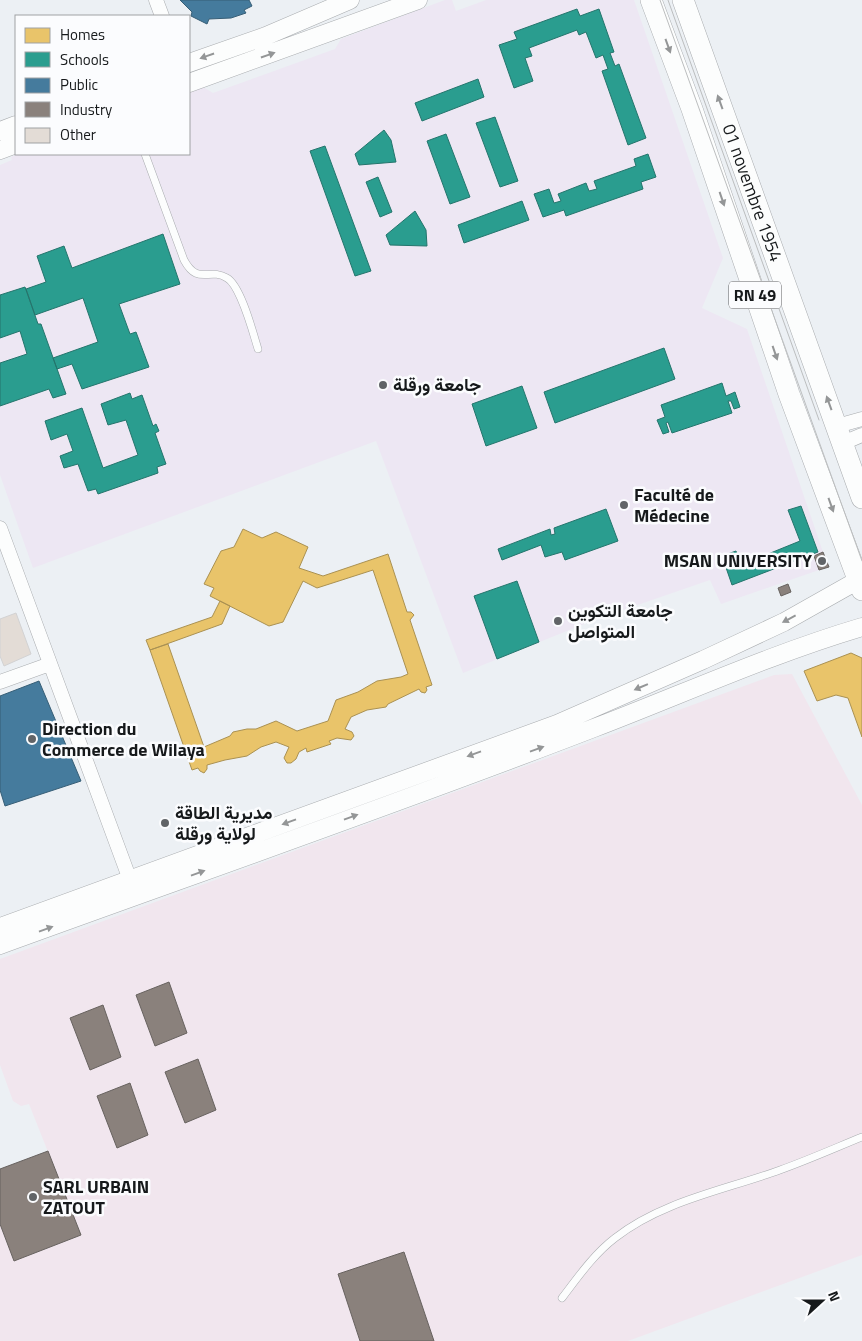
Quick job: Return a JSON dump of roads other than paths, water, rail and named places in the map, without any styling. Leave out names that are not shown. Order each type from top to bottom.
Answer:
[{"type":"main road","name":"RN 49","points":[[651,0],[692,109],[789,394],[861,583]]},
{"type":"main road","name":"01 novembre 1954","points":[[683,0],[850,435],[862,498]]},
{"type":"street","points":[[156,0],[162,15]]},
{"type":"street","points":[[190,63],[266,36],[350,0]]},
{"type":"street","points":[[190,83],[418,0]]},
{"type":"street","points":[[230,48],[236,66]]},
{"type":"street","points":[[0,131],[15,125]]},
{"type":"street","points":[[0,150],[15,144]]},
{"type":"street","points":[[850,435],[862,419]]},
{"type":"street","points":[[0,528],[133,887]]},
{"type":"street","points":[[512,749],[557,724],[703,660],[861,583]]},
{"type":"street","points":[[0,927],[133,887],[512,749],[603,725],[760,662],[862,627]]},
{"type":"street","points":[[0,682],[50,664]]},
{"type":"street","points":[[0,945],[133,887]]},
{"type":"lane","points":[[145,155],[189,269],[195,274],[228,278],[237,287],[258,349]]},
{"type":"lane","points":[[562,1298],[594,1258],[614,1238],[637,1223],[681,1202],[782,1170],[862,1137]]},
{"type":"tram line","points":[[660,0],[862,561]]},
{"type":"tram line","points":[[668,0],[819,420]]},
{"type":"place","name":"جامعة ورقلة","points":[[383,385]]},
{"type":"place","name":"Faculté de Médecine","points":[[624,505]]},
{"type":"place","name":"MSAN UNIVERSITY","points":[[822,561]]},
{"type":"place","name":"جامعة التكوين المتواصل","points":[[558,621]]},
{"type":"place","name":"Direction du Commerce de Wilaya","points":[[32,739]]},
{"type":"place","name":"مديرية الطاقة لولاية ورقلة","points":[[165,823]]},
{"type":"place","name":"SARL URBAIN ZATOUT","points":[[33,1197]]}]
